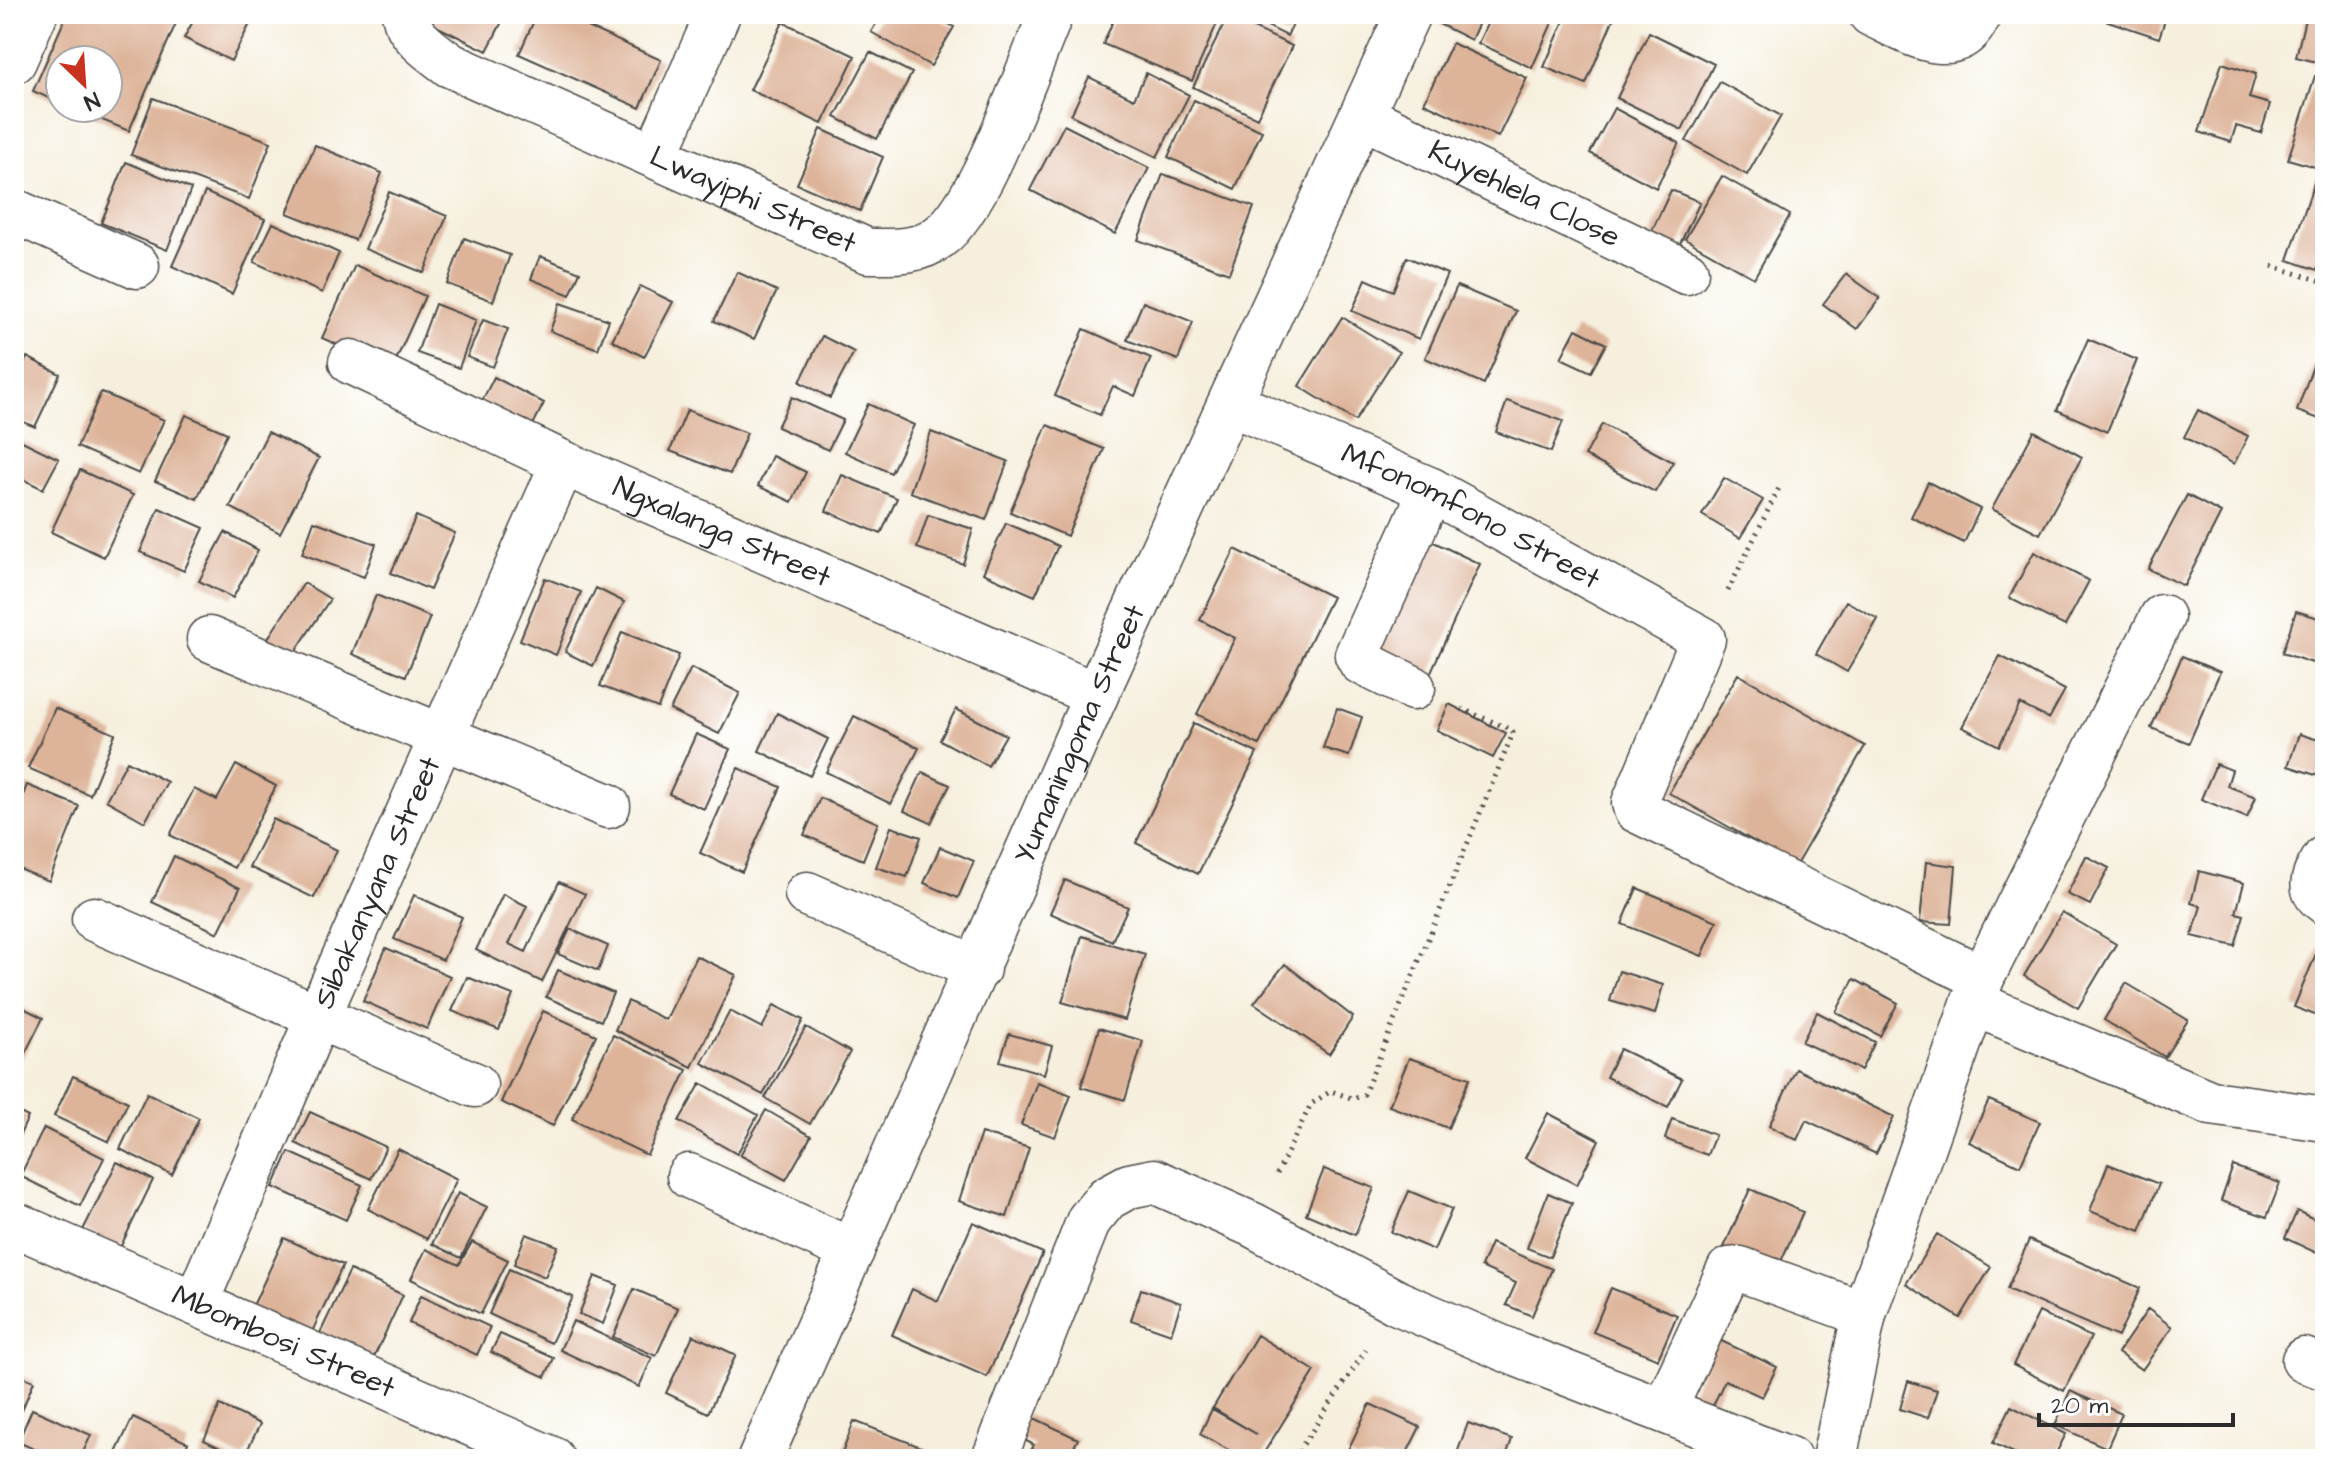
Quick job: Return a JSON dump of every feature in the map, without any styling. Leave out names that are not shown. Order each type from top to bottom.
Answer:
[{"type":"street","points":[[14,61],[35,14]]},
{"type":"street","name":"Lwayiphi Street","points":[[404,14],[405,22],[422,43],[450,65],[868,251],[905,252],[937,239],[961,217],[979,184],[1051,14]]},
{"type":"street","points":[[655,156],[718,14]]},
{"type":"street","name":"Yumaningoma Street","points":[[760,1459],[1096,695],[1232,404],[1408,14]]},
{"type":"street","points":[[1871,14],[1933,43],[1952,41],[1967,34],[1979,14]]},
{"type":"street","name":"Kuyehlela Close","points":[[1362,116],[1686,272]]},
{"type":"street","points":[[14,211],[137,266]]},
{"type":"street","name":"Ngxalanga Street","points":[[351,362],[563,463],[1096,695]]},
{"type":"street","name":"Mfonomfono Street","points":[[1232,404],[1431,490],[1703,639]]},
{"type":"street","name":"Sibakanyana Street","points":[[196,1303],[317,1019],[563,463]]},
{"type":"street","points":[[1413,688],[1361,662],[1357,655],[1431,490]]},
{"type":"street","points":[[1834,1459],[1864,1314],[1978,991],[2162,617]]},
{"type":"street","points":[[209,639],[441,739],[608,806]]},
{"type":"street","points":[[1703,639],[1634,803],[1636,810],[1978,991],[2211,1103],[2325,1119]]},
{"type":"street","points":[[2325,858],[2312,878],[2313,890],[2325,902]]},
{"type":"street","points":[[807,894],[978,969]]},
{"type":"street","points":[[94,919],[317,1019],[475,1085]]},
{"type":"street","points":[[689,1176],[852,1251]]},
{"type":"street","points":[[994,1459],[1078,1241],[1089,1220],[1107,1198],[1129,1186],[1154,1181],[1253,1225],[1398,1303],[1519,1355],[1665,1408],[1789,1459]]},
{"type":"street","name":"Mbombosi Street","points":[[14,1224],[552,1459]]},
{"type":"street","points":[[1665,1408],[1729,1270],[1740,1269],[1864,1314]]},
{"type":"path","points":[[2272,266],[2325,282]]},
{"type":"path","points":[[1703,639],[1781,484]]},
{"type":"path","points":[[1253,1225],[1311,1104],[1331,1091],[1354,1099],[1364,1094],[1513,732],[1413,688]]},
{"type":"path","points":[[1298,1459],[1302,1446],[1398,1303]]},
{"type":"building","points":[[67,14],[180,14],[129,131],[112,124],[124,124],[124,44],[54,44]]},
{"type":"building","points":[[197,14],[255,14],[231,61],[184,38]]},
{"type":"building","points":[[437,14],[506,14],[487,51],[432,24]]},
{"type":"building","points":[[537,14],[559,14],[661,60],[640,108],[519,54]]},
{"type":"building","points":[[882,14],[931,14],[954,27],[931,66],[871,32]]},
{"type":"building","points":[[1116,14],[1221,14],[1192,81],[1103,44]]},
{"type":"building","points":[[1243,14],[1298,14],[1287,36]]},
{"type":"building","points":[[1444,14],[1483,14],[1471,40],[1439,24]]},
{"type":"building","points":[[1492,14],[1533,14],[1552,23],[1532,68],[1478,43]]},
{"type":"building","points":[[1567,14],[1615,15],[1586,84],[1544,67]]},
{"type":"building","points":[[2087,14],[2167,14],[2159,38]]},
{"type":"building","points":[[2306,15],[2325,20],[2325,64],[2296,57]]},
{"type":"building","points":[[1228,16],[1292,46],[1257,118],[1193,87]]},
{"type":"building","points":[[783,22],[855,56],[822,124],[750,90]]},
{"type":"building","points":[[1649,32],[1714,64],[1682,130],[1617,98]]},
{"type":"building","points":[[1452,43],[1527,78],[1498,137],[1424,103]]},
{"type":"building","points":[[870,52],[912,73],[877,139],[835,117]]},
{"type":"building","points":[[2222,63],[2256,74],[2249,98],[2270,104],[2261,133],[2236,126],[2231,142],[2199,132]]},
{"type":"building","points":[[44,66],[44,96],[33,91]]},
{"type":"building","points":[[1146,73],[1189,95],[1157,157],[1071,115],[1089,77],[1134,99]]},
{"type":"building","points":[[2315,76],[2325,79],[2325,170],[2288,159]]},
{"type":"building","points":[[1720,82],[1781,116],[1747,175],[1686,141]]},
{"type":"building","points":[[153,98],[271,142],[249,199],[131,155]]},
{"type":"building","points":[[1194,100],[1262,131],[1235,189],[1168,157]]},
{"type":"building","points":[[1614,108],[1679,143],[1656,188],[1590,153]]},
{"type":"building","points":[[1064,125],[1149,168],[1115,234],[1030,190]]},
{"type":"building","points":[[821,129],[883,157],[860,211],[797,184]]},
{"type":"building","points":[[315,145],[382,173],[355,240],[287,213]]},
{"type":"building","points":[[126,162],[191,189],[167,250],[101,223]]},
{"type":"building","points":[[1163,174],[1254,207],[1229,273],[1138,240]]},
{"type":"building","points":[[1722,176],[1790,215],[1754,278],[1685,239]]},
{"type":"building","points":[[2316,177],[2325,180],[2325,247],[2317,270],[2288,260]]},
{"type":"building","points":[[1671,190],[1700,202],[1678,248],[1650,235]]},
{"type":"building","points":[[205,192],[265,219],[232,294],[172,266]]},
{"type":"building","points":[[389,192],[447,216],[424,273],[365,249]]},
{"type":"building","points":[[273,223],[339,253],[322,293],[254,262]]},
{"type":"building","points":[[464,238],[510,255],[493,301],[447,284]]},
{"type":"building","points":[[540,256],[580,272],[570,295],[531,279]]},
{"type":"building","points":[[1407,257],[1447,274],[1419,339],[1352,311],[1366,279],[1393,291]]},
{"type":"building","points":[[355,265],[425,296],[392,369],[322,338]]},
{"type":"building","points":[[737,272],[777,291],[754,339],[714,321]]},
{"type":"building","points":[[1846,274],[1880,298],[1857,329],[1823,304]]},
{"type":"building","points":[[640,286],[673,302],[644,357],[612,340]]},
{"type":"building","points":[[1457,286],[1516,311],[1484,384],[1425,358]]},
{"type":"building","points":[[1143,302],[1193,322],[1178,360],[1127,340]]},
{"type":"building","points":[[560,303],[609,320],[598,349],[550,331]]},
{"type":"building","points":[[435,304],[476,320],[459,368],[417,353]]},
{"type":"building","points":[[1342,317],[1399,352],[1355,421],[1299,386]]},
{"type":"building","points":[[483,320],[508,329],[493,367],[467,357]]},
{"type":"building","points":[[1084,329],[1151,358],[1135,396],[1113,386],[1100,415],[1055,396]]},
{"type":"building","points":[[1576,329],[1606,344],[1591,372],[1561,358]]},
{"type":"building","points":[[822,336],[854,352],[830,398],[800,382]]},
{"type":"building","points":[[2088,339],[2137,360],[2107,432],[2057,410]]},
{"type":"building","points":[[27,357],[60,374],[35,427],[14,418],[14,385]]},
{"type":"building","points":[[2314,363],[2325,367],[2325,421],[2297,411]]},
{"type":"building","points":[[494,377],[544,403],[532,427],[482,401]]},
{"type":"building","points":[[101,392],[164,420],[139,474],[77,447]]},
{"type":"building","points":[[792,397],[843,420],[828,450],[777,427]]},
{"type":"building","points":[[1507,401],[1563,421],[1551,452],[1496,432]]},
{"type":"building","points":[[868,404],[914,425],[891,473],[845,452]]},
{"type":"building","points":[[687,410],[747,433],[730,474],[670,451]]},
{"type":"building","points":[[2198,410],[2248,436],[2234,464],[2184,437]]},
{"type":"building","points":[[186,415],[227,433],[197,499],[155,481]]},
{"type":"building","points":[[1602,424],[1673,462],[1655,492],[1585,456]]},
{"type":"building","points":[[1047,425],[1104,449],[1067,536],[1010,512]]},
{"type":"building","points":[[2034,431],[2082,457],[2040,534],[1992,509]]},
{"type":"building","points":[[268,432],[319,458],[280,533],[230,507]]},
{"type":"building","points":[[931,432],[1008,461],[986,520],[910,492]]},
{"type":"building","points":[[14,437],[59,459],[43,489],[14,475]]},
{"type":"building","points":[[772,456],[806,472],[792,502],[758,486]]},
{"type":"building","points":[[80,470],[133,495],[104,557],[51,532]]},
{"type":"building","points":[[842,475],[897,498],[881,534],[826,511]]},
{"type":"building","points":[[1724,478],[1763,500],[1740,538],[1702,515]]},
{"type":"building","points":[[1928,482],[1980,509],[1964,543],[1911,517]]},
{"type":"building","points":[[2187,495],[2221,513],[2184,586],[2148,569]]},
{"type":"building","points":[[159,508],[204,528],[184,571],[140,552]]},
{"type":"building","points":[[928,515],[973,529],[963,564],[917,548]]},
{"type":"building","points":[[416,516],[455,533],[430,590],[391,573]]},
{"type":"building","points":[[314,521],[376,544],[364,577],[302,554]]},
{"type":"building","points":[[1006,523],[1058,546],[1035,596],[983,573]]},
{"type":"building","points":[[225,532],[258,550],[233,598],[199,581]]},
{"type":"building","points":[[1425,538],[1480,564],[1425,685],[1370,660]]},
{"type":"building","points":[[1235,549],[1332,597],[1259,745],[1197,714],[1235,638],[1200,620]]},
{"type":"building","points":[[2034,552],[2089,581],[2065,626],[2009,598]]},
{"type":"building","points":[[545,578],[581,592],[556,655],[520,640]]},
{"type":"building","points":[[304,583],[330,599],[284,669],[259,652]]},
{"type":"building","points":[[596,588],[624,602],[593,666],[565,652]]},
{"type":"building","points":[[376,595],[430,617],[406,676],[352,654]]},
{"type":"building","points":[[1846,601],[1878,619],[1847,672],[1816,654]]},
{"type":"building","points":[[2296,611],[2325,620],[2325,667],[2282,653]]},
{"type":"building","points":[[622,632],[679,655],[658,708],[600,686]]},
{"type":"building","points":[[2000,656],[2065,690],[2049,719],[2020,704],[1999,746],[1962,727]]},
{"type":"building","points":[[2182,656],[2220,672],[2189,743],[2151,728]]},
{"type":"building","points":[[691,668],[740,693],[719,734],[670,710]]},
{"type":"building","points":[[1738,674],[1865,746],[1796,865],[1669,793]]},
{"type":"building","points":[[1449,704],[1506,733],[1493,758],[1437,730]]},
{"type":"building","points":[[55,708],[115,734],[90,795],[28,768]]},
{"type":"building","points":[[1337,708],[1362,717],[1349,756],[1323,748]]},
{"type":"building","points":[[956,709],[1006,735],[988,766],[940,740]]},
{"type":"building","points":[[777,713],[828,739],[810,776],[759,751]]},
{"type":"building","points":[[854,716],[919,748],[891,804],[826,772]]},
{"type":"building","points":[[1194,723],[1257,753],[1198,874],[1136,843]]},
{"type":"building","points":[[696,734],[730,749],[704,809],[669,794]]},
{"type":"building","points":[[2299,734],[2325,742],[2325,778],[2288,766]]},
{"type":"building","points":[[127,761],[167,782],[145,822],[106,800]]},
{"type":"building","points":[[2216,764],[2232,770],[2227,786],[2256,797],[2247,818],[2201,799]]},
{"type":"building","points":[[236,765],[276,786],[234,868],[170,835],[194,789],[217,800]]},
{"type":"building","points":[[738,768],[781,787],[742,872],[700,853]]},
{"type":"building","points":[[922,772],[950,785],[931,823],[904,811]]},
{"type":"building","points":[[27,785],[79,806],[49,881],[14,867],[14,818]]},
{"type":"building","points":[[820,798],[878,823],[863,860],[804,835]]},
{"type":"building","points":[[273,819],[337,850],[314,898],[249,867]]},
{"type":"building","points":[[891,827],[921,837],[907,877],[876,867]]},
{"type":"building","points":[[940,847],[974,861],[958,898],[924,883]]},
{"type":"building","points":[[174,856],[240,888],[218,933],[152,902]]},
{"type":"building","points":[[2086,856],[2109,868],[2090,905],[2067,894]]},
{"type":"building","points":[[1926,862],[1956,866],[1951,924],[1920,922]]},
{"type":"building","points":[[2199,871],[2244,883],[2236,913],[2244,915],[2235,946],[2192,936],[2201,906],[2191,903]]},
{"type":"building","points":[[1065,880],[1128,907],[1112,941],[1050,913]]},
{"type":"building","points":[[559,882],[585,894],[542,982],[476,950],[503,894],[527,906],[509,944],[526,952]]},
{"type":"building","points":[[1637,888],[1717,921],[1702,956],[1622,924]]},
{"type":"building","points":[[414,895],[462,917],[443,960],[394,939]]},
{"type":"building","points":[[2062,912],[2116,944],[2078,1008],[2024,976]]},
{"type":"building","points":[[570,929],[608,946],[598,971],[558,954]]},
{"type":"building","points":[[1082,936],[1145,954],[1125,1020],[1062,1002]]},
{"type":"building","points":[[386,948],[450,976],[427,1029],[363,1001]]},
{"type":"building","points":[[2318,949],[2325,951],[2325,1019],[2294,1007]]},
{"type":"building","points":[[696,956],[736,975],[692,1067],[615,1030],[628,1001],[666,1020]]},
{"type":"building","points":[[1285,964],[1353,1017],[1329,1054],[1254,1003]]},
{"type":"building","points":[[558,970],[613,993],[601,1021],[546,997]]},
{"type":"building","points":[[1619,971],[1663,985],[1655,1014],[1610,1001]]},
{"type":"building","points":[[467,977],[513,995],[499,1030],[452,1011]]},
{"type":"building","points":[[1854,979],[1898,1003],[1880,1036],[1836,1012]]},
{"type":"building","points":[[2126,983],[2188,1020],[2165,1057],[2104,1020]]},
{"type":"building","points":[[14,1003],[43,1018],[14,1075]]},
{"type":"building","points":[[774,1005],[803,1020],[763,1095],[702,1063],[730,1011],[762,1028]]},
{"type":"building","points":[[543,1011],[596,1035],[553,1126],[501,1102]]},
{"type":"building","points":[[1817,1012],[1875,1042],[1861,1070],[1802,1042]]},
{"type":"building","points":[[806,1027],[850,1052],[810,1124],[765,1098]]},
{"type":"building","points":[[1099,1028],[1143,1041],[1125,1100],[1081,1087]]},
{"type":"building","points":[[1009,1034],[1052,1046],[1044,1074],[1000,1061]]},
{"type":"building","points":[[613,1035],[687,1070],[647,1155],[572,1119]]},
{"type":"building","points":[[1620,1049],[1682,1079],[1668,1107],[1606,1077]]},
{"type":"building","points":[[1409,1058],[1470,1078],[1448,1128],[1389,1106]]},
{"type":"building","points":[[1796,1069],[1894,1117],[1876,1154],[1806,1120],[1797,1140],[1769,1126]]},
{"type":"building","points":[[73,1076],[128,1102],[109,1142],[54,1116]]},
{"type":"building","points":[[1037,1082],[1071,1095],[1055,1137],[1021,1125]]},
{"type":"building","points":[[701,1083],[758,1115],[737,1154],[679,1121]]},
{"type":"building","points":[[147,1093],[199,1118],[172,1175],[120,1149]]},
{"type":"building","points":[[1989,1100],[2040,1122],[2020,1166],[1969,1142]]},
{"type":"building","points":[[14,1110],[28,1117],[14,1148]]},
{"type":"building","points":[[766,1110],[811,1136],[786,1180],[740,1155]]},
{"type":"building","points":[[310,1112],[386,1147],[371,1179],[295,1143]]},
{"type":"building","points":[[1548,1113],[1599,1140],[1577,1185],[1525,1158]]},
{"type":"building","points":[[1672,1119],[1715,1135],[1707,1155],[1665,1139]]},
{"type":"building","points":[[44,1128],[104,1158],[80,1206],[20,1176]]},
{"type":"building","points":[[981,1133],[1029,1148],[1007,1217],[959,1201]]},
{"type":"building","points":[[398,1149],[457,1179],[427,1239],[368,1209]]},
{"type":"building","points":[[289,1152],[362,1185],[346,1220],[273,1187]]},
{"type":"building","points":[[117,1162],[153,1180],[120,1248],[83,1230]]},
{"type":"building","points":[[2108,1164],[2159,1184],[2140,1231],[2090,1211]]},
{"type":"building","points":[[2233,1166],[2280,1183],[2267,1217],[2221,1201]]},
{"type":"building","points":[[1324,1169],[1374,1188],[1355,1235],[1306,1214]]},
{"type":"building","points":[[1750,1189],[1803,1212],[1774,1277],[1721,1254]]},
{"type":"building","points":[[1409,1191],[1452,1209],[1434,1250],[1391,1232]]},
{"type":"building","points":[[458,1193],[487,1207],[461,1258],[432,1244]]},
{"type":"building","points":[[1548,1193],[1572,1203],[1550,1257],[1527,1248]]},
{"type":"building","points":[[2297,1211],[2325,1224],[2325,1257],[2285,1238]]},
{"type":"building","points":[[973,1222],[1043,1253],[987,1377],[892,1335],[912,1289],[938,1301]]},
{"type":"building","points":[[526,1234],[558,1246],[545,1277],[514,1264]]},
{"type":"building","points":[[1937,1234],[1991,1267],[1960,1318],[1906,1284]]},
{"type":"building","points":[[284,1238],[343,1265],[311,1334],[252,1308]]},
{"type":"building","points":[[2029,1240],[2140,1288],[2118,1337],[2007,1289]]},
{"type":"building","points":[[472,1242],[508,1260],[481,1314],[411,1279],[426,1249],[459,1265]]},
{"type":"building","points":[[1491,1243],[1552,1269],[1532,1316],[1506,1305],[1516,1283],[1481,1267]]},
{"type":"building","points":[[509,1269],[573,1297],[551,1343],[489,1314]]},
{"type":"building","points":[[350,1270],[403,1295],[368,1370],[314,1346]]},
{"type":"building","points":[[595,1276],[618,1285],[603,1324],[579,1314]]},
{"type":"building","points":[[1611,1288],[1677,1315],[1658,1359],[1593,1332]]},
{"type":"building","points":[[634,1289],[678,1308],[656,1356],[613,1337]]},
{"type":"building","points":[[1141,1289],[1181,1303],[1171,1334],[1131,1320]]},
{"type":"building","points":[[421,1295],[490,1327],[477,1355],[409,1323]]},
{"type":"building","points":[[2148,1309],[2172,1327],[2142,1370],[2118,1353]]},
{"type":"building","points":[[2039,1312],[2091,1337],[2064,1391],[2013,1365]]},
{"type":"building","points":[[573,1321],[652,1358],[639,1387],[560,1350]]},
{"type":"building","points":[[500,1334],[554,1358],[545,1377],[491,1352]]},
{"type":"building","points":[[693,1335],[736,1355],[708,1413],[666,1393]]},
{"type":"building","points":[[1257,1335],[1315,1371],[1260,1459],[1245,1459],[1200,1434],[1212,1409],[1258,1435],[1213,1408]]},
{"type":"building","points":[[1717,1339],[1777,1367],[1762,1397],[1725,1380],[1710,1412],[1687,1402]]},
{"type":"building","points":[[14,1373],[34,1381],[14,1429]]},
{"type":"building","points":[[1908,1381],[1937,1390],[1928,1418],[1900,1409]]},
{"type":"building","points":[[2070,1391],[2122,1414],[2107,1448],[2055,1425]]},
{"type":"building","points":[[1370,1404],[1420,1427],[1404,1459],[1355,1459],[1346,1454]]},
{"type":"building","points":[[220,1405],[260,1424],[243,1459],[204,1440]]},
{"type":"building","points":[[2011,1406],[2066,1434],[2053,1459],[2026,1459],[1993,1443]]},
{"type":"building","points":[[32,1409],[91,1435],[80,1459],[57,1459],[18,1442]]},
{"type":"building","points":[[1028,1415],[1078,1439],[1068,1459],[1026,1459],[1034,1445],[1017,1436]]},
{"type":"building","points":[[133,1417],[188,1443],[181,1459],[113,1459]]},
{"type":"building","points":[[854,1421],[944,1456],[943,1459],[840,1459]]},
{"type":"building","points":[[1468,1423],[1512,1439],[1505,1459],[1455,1459]]},
{"type":"building","points":[[204,1447],[233,1459],[199,1459]]}]
